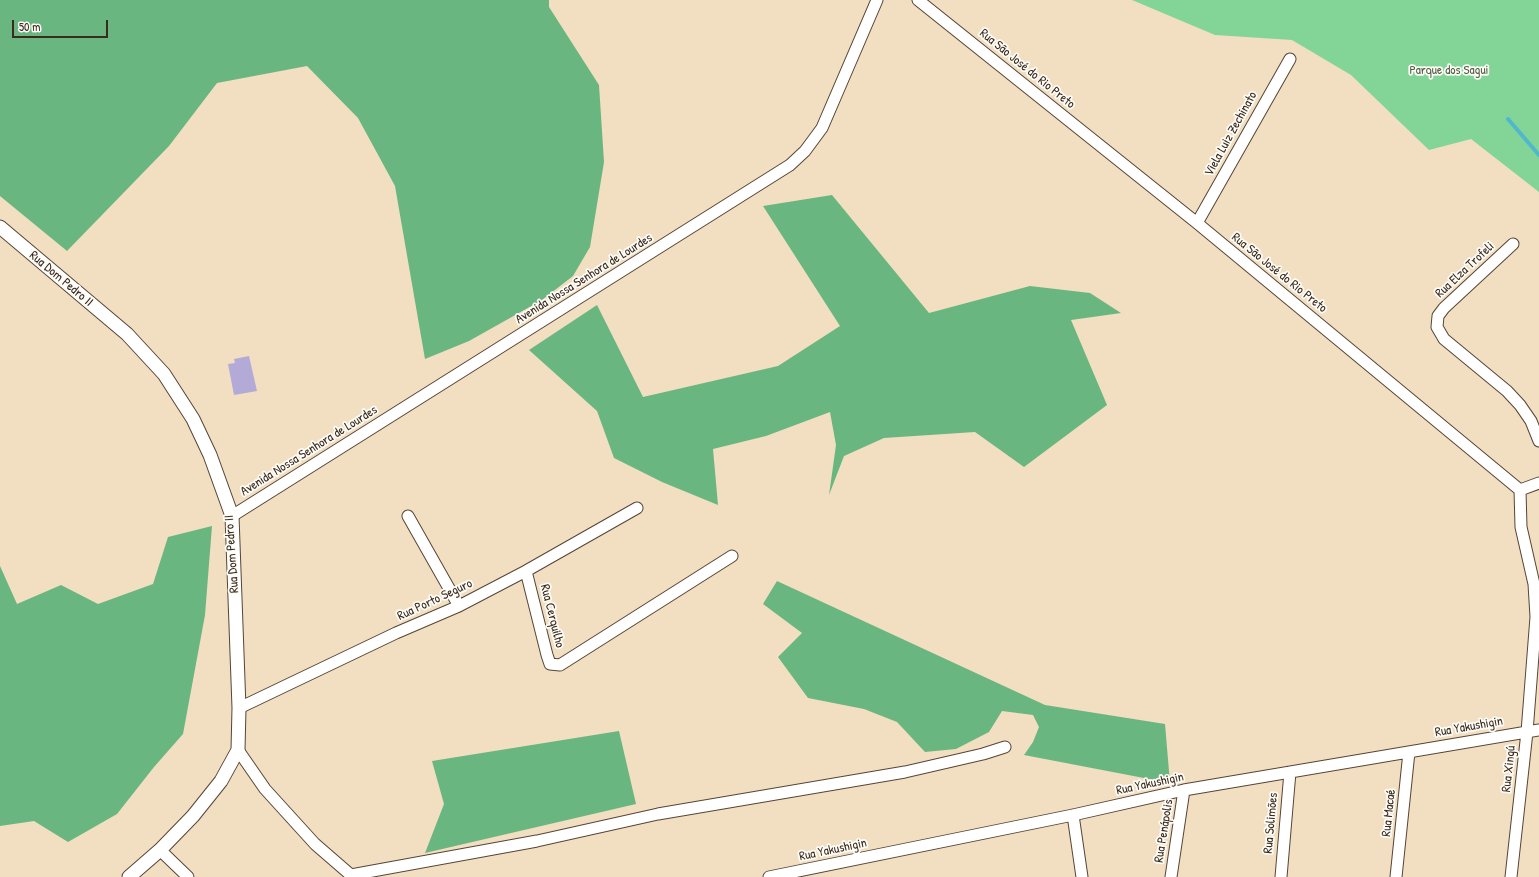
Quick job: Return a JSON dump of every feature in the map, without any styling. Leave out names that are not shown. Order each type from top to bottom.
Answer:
[{"type":"street","name":"Avenida Nossa Senhora de Lourdes","points":[[232,516],[790,165],[805,151],[822,128],[877,0]]},
{"type":"street","name":"Rua São José do Rio Preto","points":[[918,0],[1197,224],[1520,490]]},
{"type":"street","name":"Viela Luiz Zechinato","points":[[1197,224],[1290,59]]},
{"type":"street","name":"Rua Dom Pedro II","points":[[0,227],[127,334],[164,374],[193,419],[207,449],[232,516],[239,708],[238,750]]},
{"type":"street","name":"Rua Elza Trofeli","points":[[1513,244],[1444,308],[1438,316],[1437,327],[1444,339],[1507,391],[1520,405],[1531,421],[1539,441]]},
{"type":"street","points":[[1520,490],[1539,483]]},
{"type":"street","name":"Rua Xingú","points":[[1511,877],[1527,732],[1536,617],[1534,584],[1520,516],[1520,490]]},
{"type":"street","name":"Rua Porto Seguro","points":[[239,708],[459,606],[526,571],[637,508]]},
{"type":"street","points":[[408,516],[459,606]]},
{"type":"street","name":"Rua Cerquilho","points":[[526,571],[550,664],[560,665],[732,556]]},
{"type":"street","name":"Rua Yakushigin","points":[[768,877],[1073,815],[1184,790],[1539,730]]},
{"type":"street","points":[[129,877],[160,850],[193,816],[221,781],[238,750],[265,789],[315,844],[352,876],[537,841],[658,814],[905,772],[983,754],[1005,747]]},
{"type":"street","name":"Rua Macaé","points":[[1396,877],[1409,752]]},
{"type":"street","name":"Rua Solimões","points":[[1281,877],[1290,772]]},
{"type":"street","name":"Rua Penápolis","points":[[1171,877],[1184,790]]},
{"type":"street","points":[[1073,815],[1082,877]]},
{"type":"street","points":[[160,850],[188,877]]},
{"type":"green space","points":[[0,0],[549,0],[549,7],[599,85],[604,162],[590,247],[573,276],[542,300],[469,341],[425,359],[395,186],[358,118],[307,66],[217,83],[169,146],[67,251],[0,196]]},
{"type":"green space","name":"Parque dos Sagui","points":[[1132,0],[1539,0],[1539,192],[1471,139],[1429,150],[1351,75],[1292,40],[1215,35]]},
{"type":"green space","points":[[832,195],[929,313],[1030,286],[1090,293],[1121,313],[1071,320],[1107,405],[1024,467],[975,432],[884,438],[844,456],[829,495],[836,445],[830,412],[766,436],[713,449],[718,505],[662,482],[614,458],[597,411],[529,350],[597,305],[643,397],[778,366],[840,326],[763,206]]},
{"type":"green space","points":[[212,526],[205,615],[183,734],[154,767],[117,814],[68,842],[34,821],[0,826],[0,566],[17,604],[61,585],[98,604],[153,584],[168,537]]},
{"type":"green space","points":[[777,581],[1045,705],[1165,724],[1170,783],[1024,755],[1033,742],[1039,727],[1033,715],[1002,711],[989,732],[956,749],[925,752],[897,722],[864,709],[808,698],[778,657],[802,633],[763,604]]},
{"type":"green space","points":[[619,731],[636,804],[425,853],[444,804],[432,761]]},
{"type":"building","points":[[249,356],[257,391],[234,395],[228,364],[235,363],[234,359]]},
{"type":"waterway","points":[[1508,119],[1539,155]]}]
